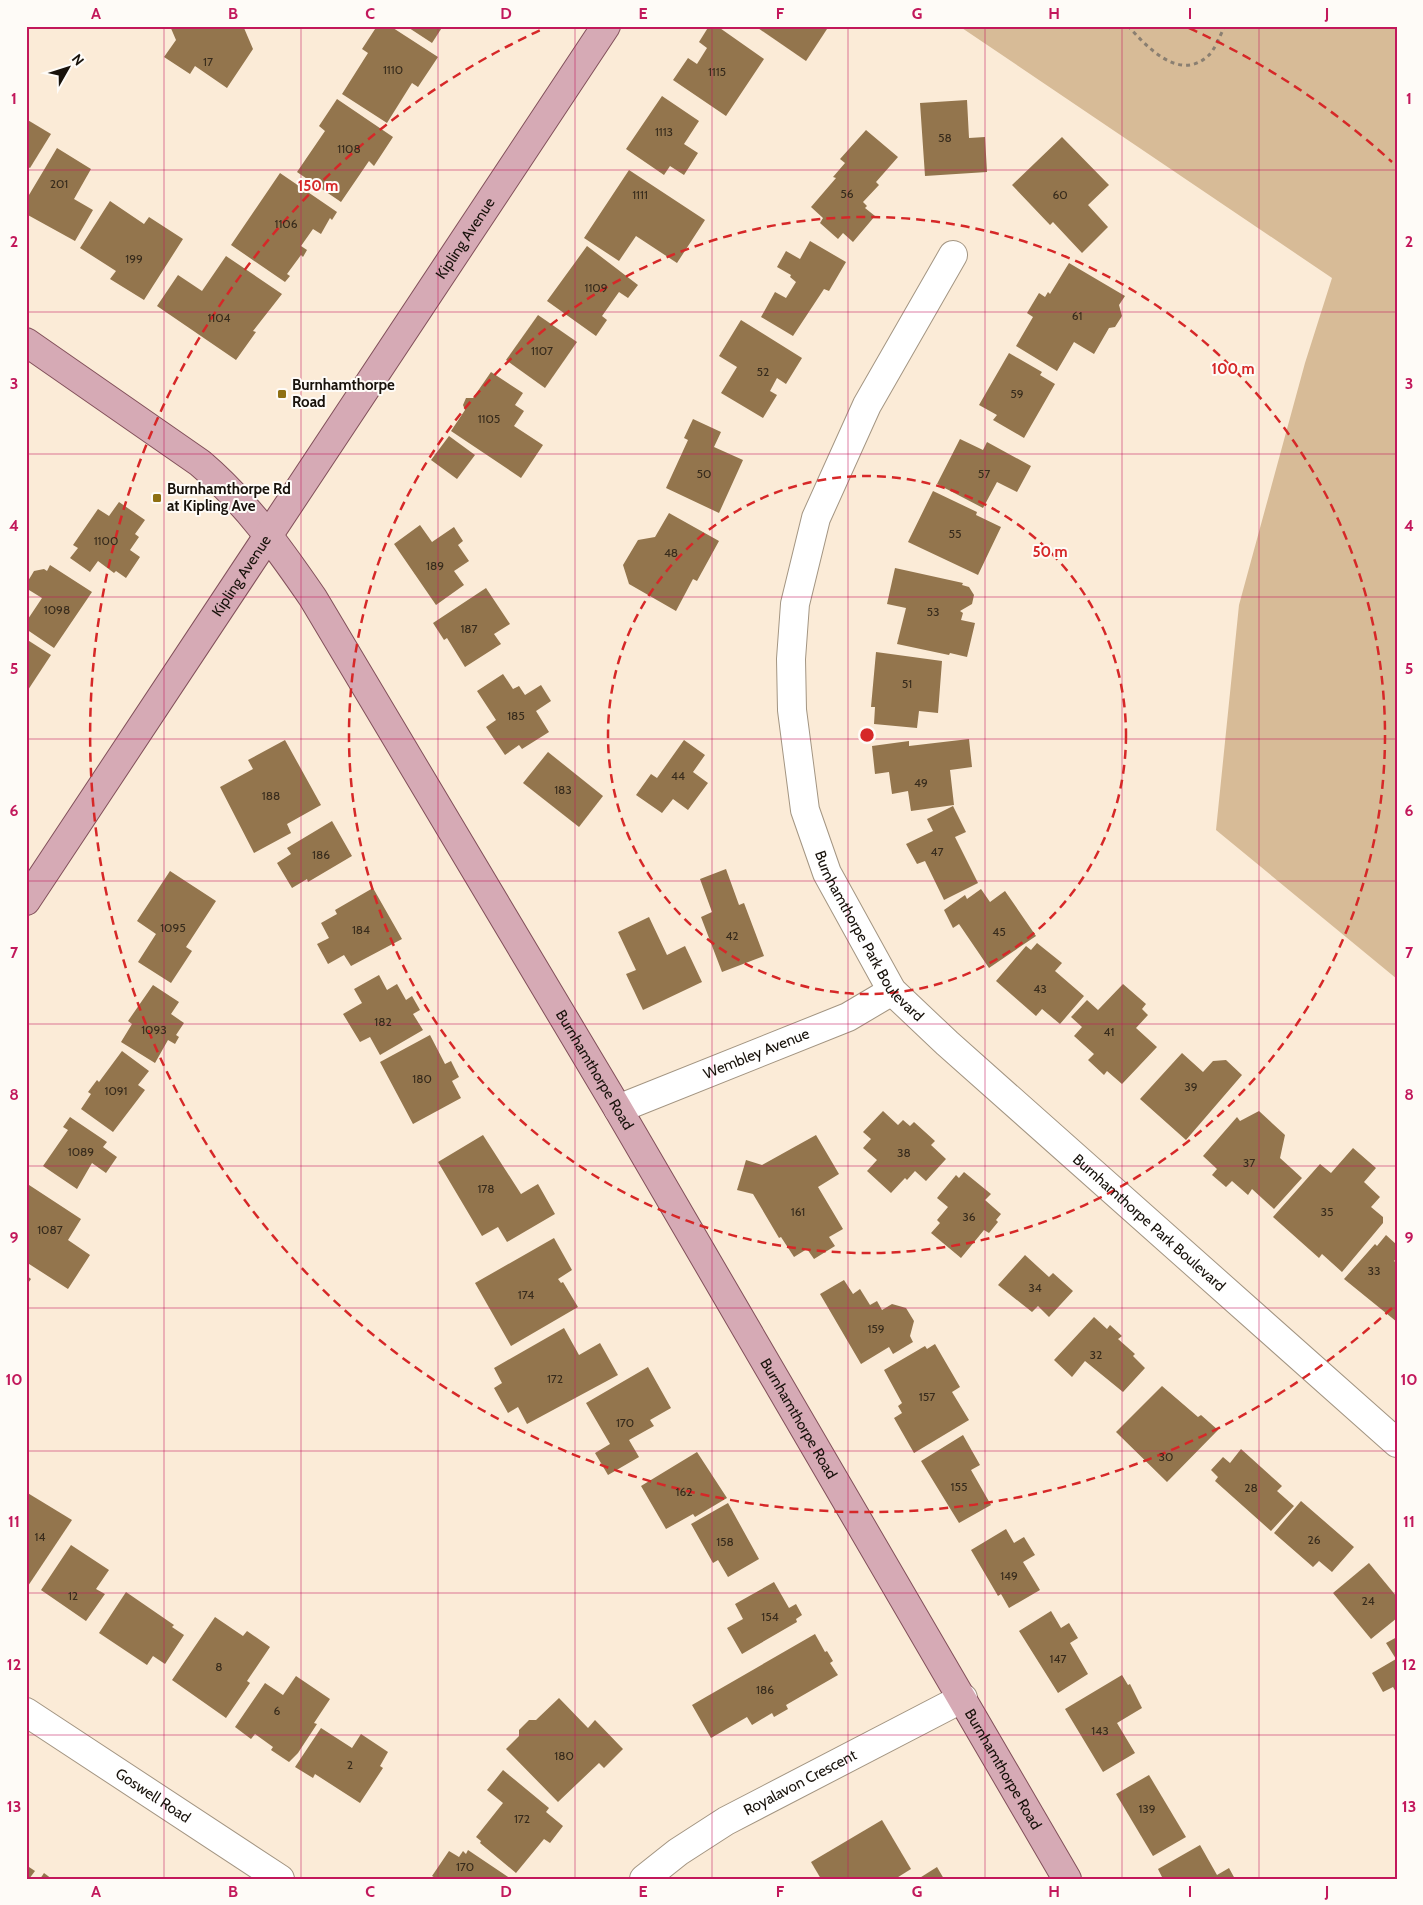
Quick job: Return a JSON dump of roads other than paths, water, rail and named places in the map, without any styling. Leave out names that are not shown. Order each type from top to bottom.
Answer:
[{"type":"main road","name":"Kipling Avenue","points":[[26,902],[606,26]]},
{"type":"main road","name":"Burnhamthorpe Road","points":[[26,342],[200,463],[242,503],[313,598],[618,1109],[1067,1879]]},
{"type":"street","name":"Burnhamthorpe Park Boulevard","points":[[953,255],[867,405],[816,518],[795,604],[791,659],[792,710],[805,810],[827,873],[892,991],[962,1056],[1397,1443]]},
{"type":"street","name":"Wembley Avenue","points":[[618,1109],[848,1017],[892,991]]},
{"type":"street","name":"Royalavon Crescent","points":[[644,1879],[678,1852],[726,1821],[963,1698]]},
{"type":"street","name":"Goswell Road","points":[[26,1712],[280,1879]]},
{"type":"place","name":"Burnhamthorpe Road","points":[[282,394]]},
{"type":"place","name":"Burnhamthorpe Rd at Kipling Ave","points":[[157,498]]}]
